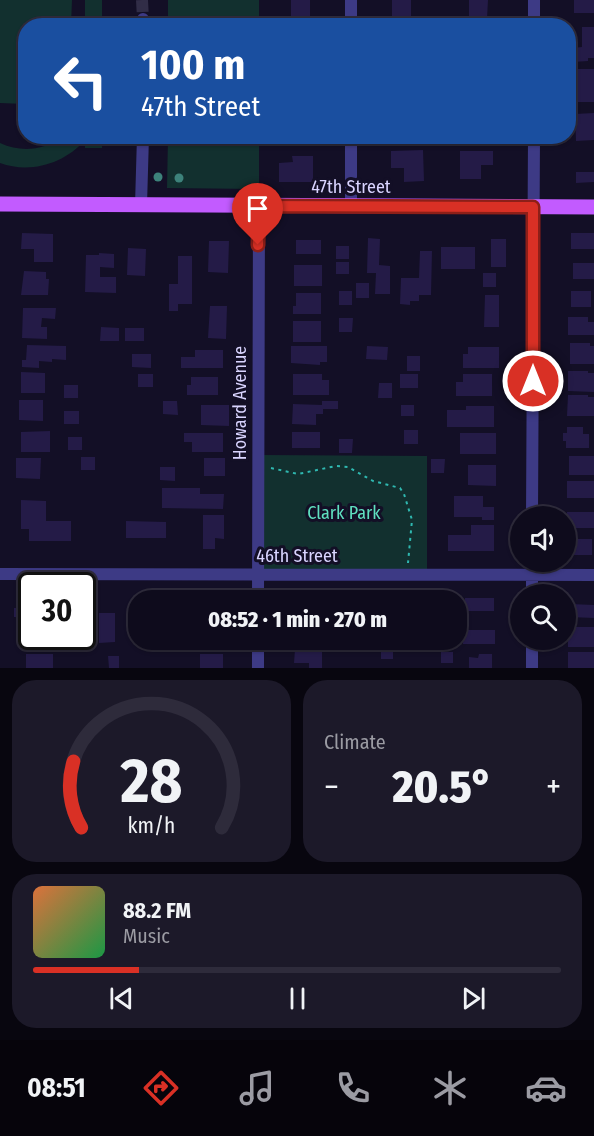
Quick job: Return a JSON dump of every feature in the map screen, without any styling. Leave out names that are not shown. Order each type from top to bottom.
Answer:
[{"type":"main road","name":"47th Street","points":[[0,204],[594,207]]},
{"type":"street","points":[[351,0],[351,18]]},
{"type":"street","points":[[534,0],[534,18]]},
{"type":"street","points":[[141,205],[143,144]]},
{"type":"street","points":[[351,144],[351,206]]},
{"type":"street","points":[[532,506],[534,144]]},
{"type":"street","name":"Howard Avenue","points":[[258,590],[259,206]]},
{"type":"street","name":"46th Street","points":[[0,574],[594,575]]},
{"type":"street","points":[[532,575],[532,584]]},
{"type":"street","points":[[258,650],[258,668]]},
{"type":"street","points":[[532,650],[532,668]]},
{"type":"path","points":[[258,466],[298,474],[336,466],[348,467],[373,481],[399,488],[404,494],[412,520],[408,544],[408,575]]},
{"type":"green space","points":[[0,0],[72,0],[71,18],[18,18],[18,104],[0,103]]},
{"type":"green space","points":[[85,0],[102,0],[102,18],[85,18]]},
{"type":"green space","points":[[168,0],[259,0],[259,18],[168,18]]},
{"type":"green space","points":[[0,143],[24,149],[48,145],[81,144],[57,161],[46,165],[23,167],[0,163]]},
{"type":"green space","points":[[85,144],[102,144],[102,148],[85,148]]},
{"type":"green space","points":[[168,144],[259,144],[259,189],[167,188]]},
{"type":"green space","name":"Clark Park","points":[[261,455],[427,456],[427,572],[261,570]]},
{"type":"building","points":[[291,0],[310,0],[310,16],[291,16]]},
{"type":"building","points":[[392,0],[411,0],[411,18],[392,17]]},
{"type":"building","points":[[469,0],[488,0],[487,18],[469,18]]},
{"type":"building","points":[[574,0],[594,0],[594,13],[574,13]]},
{"type":"building","points":[[582,27],[594,27],[594,58],[576,62],[576,48],[582,47]]},
{"type":"building","points":[[577,69],[594,69],[594,102],[578,102]]},
{"type":"building","points":[[594,113],[594,140],[576,141],[576,114]]},
{"type":"building","points":[[423,150],[424,181],[404,182],[404,168],[391,168],[391,151]]},
{"type":"building","points":[[460,151],[493,151],[493,165],[481,165],[481,179],[460,179]]},
{"type":"building","points":[[292,156],[313,156],[313,182],[279,182],[279,163],[293,162]]},
{"type":"building","points":[[576,172],[594,172],[594,182],[576,183]]},
{"type":"building","points":[[22,233],[53,234],[53,262],[34,262],[34,249],[21,249]]},
{"type":"building","points":[[571,233],[594,233],[594,249],[571,249]]},
{"type":"building","points":[[368,238],[380,239],[379,265],[390,266],[390,294],[375,294],[376,273],[367,273]]},
{"type":"building","points":[[491,239],[506,239],[506,267],[491,267]]},
{"type":"building","points":[[296,240],[321,240],[321,254],[296,254]]},
{"type":"building","points":[[209,241],[229,241],[228,273],[208,272]]},
{"type":"building","points":[[336,246],[349,246],[349,259],[336,259]]},
{"type":"building","points":[[441,247],[475,247],[475,269],[441,269]]},
{"type":"building","points":[[128,248],[146,249],[145,276],[127,275]]},
{"type":"building","points":[[420,251],[432,251],[431,295],[419,295],[419,301],[410,301],[410,305],[400,304],[401,278],[419,278]]},
{"type":"building","points":[[99,253],[114,254],[114,268],[100,267],[100,277],[116,277],[116,293],[85,292],[86,255],[99,255]]},
{"type":"building","points":[[178,256],[192,256],[192,304],[178,304],[178,311],[169,311],[169,284],[178,284]]},
{"type":"building","points":[[336,262],[349,262],[349,274],[336,274]]},
{"type":"building","points":[[573,263],[594,263],[594,279],[573,279]]},
{"type":"building","points":[[294,265],[322,265],[322,286],[294,286]]},
{"type":"building","points":[[24,271],[46,272],[46,279],[49,279],[48,295],[21,295]]},
{"type":"building","points":[[483,273],[496,273],[496,287],[483,287]]},
{"type":"building","points":[[356,283],[369,283],[369,298],[356,298]]},
{"type":"building","points":[[339,291],[352,291],[352,305],[339,305]]},
{"type":"building","points":[[571,291],[591,291],[591,307],[571,307]]},
{"type":"building","points":[[296,293],[321,293],[321,314],[293,314],[293,306],[296,306]]},
{"type":"building","points":[[485,295],[499,295],[499,327],[484,327]]},
{"type":"building","points":[[210,306],[227,306],[226,339],[208,338]]},
{"type":"building","points":[[23,308],[56,308],[55,319],[42,318],[41,327],[47,327],[47,339],[22,338]]},
{"type":"building","points":[[568,317],[588,317],[588,322],[594,322],[594,335],[568,335]]},
{"type":"building","points":[[339,318],[353,318],[352,332],[339,332]]},
{"type":"building","points":[[293,321],[321,321],[321,342],[293,342]]},
{"type":"building","points":[[101,327],[119,328],[119,341],[100,341]]},
{"type":"building","points":[[125,328],[144,328],[144,341],[125,341]]},
{"type":"building","points":[[570,343],[590,343],[590,346],[594,346],[594,364],[570,364]]},
{"type":"building","points":[[27,345],[66,346],[66,360],[39,361],[39,368],[22,367],[22,360],[26,360]]},
{"type":"building","points":[[291,346],[327,346],[327,362],[320,362],[320,365],[291,363]]},
{"type":"building","points":[[367,346],[388,347],[387,360],[366,359]]},
{"type":"building","points":[[468,347],[499,347],[499,368],[463,368],[463,354],[468,354]]},
{"type":"building","points":[[195,350],[223,350],[223,368],[181,368],[181,357],[195,357]]},
{"type":"building","points":[[132,354],[151,354],[151,368],[132,367]]},
{"type":"building","points":[[407,356],[420,356],[420,371],[407,371]]},
{"type":"building","points":[[568,371],[594,373],[594,392],[568,391]]},
{"type":"building","points":[[21,372],[45,373],[45,393],[21,393]]},
{"type":"building","points":[[138,374],[153,374],[153,387],[138,387]]},
{"type":"building","points":[[293,374],[322,374],[322,380],[329,380],[329,395],[293,395]]},
{"type":"building","points":[[400,374],[418,374],[418,388],[400,388]]},
{"type":"building","points":[[463,374],[492,374],[492,396],[456,396],[456,382],[463,382]]},
{"type":"building","points":[[191,377],[218,377],[218,395],[187,395],[187,385],[191,385]]},
{"type":"building","points":[[379,383],[392,383],[392,398],[378,398]]},
{"type":"building","points":[[64,385],[78,385],[78,398],[64,398]]},
{"type":"building","points":[[568,395],[594,397],[594,416],[567,416]]},
{"type":"building","points":[[19,400],[43,400],[43,421],[19,420]]},
{"type":"building","points":[[163,401],[177,401],[178,415],[163,414]]},
{"type":"building","points":[[322,401],[338,401],[338,409],[323,409],[323,414],[316,414],[316,425],[292,424],[293,404],[322,405]]},
{"type":"building","points":[[201,405],[229,405],[229,426],[201,425]]},
{"type":"building","points":[[401,405],[414,405],[414,416],[401,416]]},
{"type":"building","points":[[466,406],[494,406],[494,427],[447,427],[447,410],[466,410]]},
{"type":"building","points":[[64,411],[79,411],[79,424],[64,424]]},
{"type":"building","points":[[567,427],[583,427],[583,434],[589,434],[589,448],[566,448],[563,433],[567,433]]},
{"type":"building","points":[[404,430],[418,430],[418,444],[404,444]]},
{"type":"building","points":[[50,431],[50,452],[21,452],[21,432]]},
{"type":"building","points":[[292,432],[320,432],[320,448],[292,448]]},
{"type":"building","points":[[184,433],[223,433],[223,452],[192,452],[192,442],[184,442]]},
{"type":"building","points":[[460,433],[496,433],[496,454],[460,454]]},
{"type":"building","points":[[68,437],[82,437],[82,450],[68,450]]},
{"type":"building","points":[[339,439],[353,439],[352,453],[339,453]]},
{"type":"building","points":[[569,456],[594,456],[594,475],[569,475]]},
{"type":"building","points":[[81,457],[95,457],[95,470],[81,470]]},
{"type":"building","points":[[16,458],[41,458],[40,479],[16,478]]},
{"type":"building","points":[[204,458],[225,458],[225,476],[204,476]]},
{"type":"building","points":[[431,459],[445,459],[444,473],[431,473]]},
{"type":"building","points":[[468,465],[496,465],[496,486],[468,485]]},
{"type":"building","points":[[160,467],[175,467],[175,481],[160,480]]},
{"type":"building","points":[[567,481],[594,481],[594,498],[567,498]]},
{"type":"building","points":[[162,488],[200,488],[200,494],[224,494],[223,509],[162,508]]},
{"type":"building","points":[[454,496],[483,496],[483,507],[494,507],[494,520],[482,520],[482,517],[454,517]]},
{"type":"building","points":[[21,500],[46,501],[46,521],[71,521],[71,541],[29,541],[29,529],[21,529]]},
{"type":"building","points":[[576,512],[594,512],[594,528],[576,528]]},
{"type":"building","points":[[203,515],[224,515],[224,539],[215,538],[215,549],[203,549]]},
{"type":"building","points":[[126,521],[166,522],[166,538],[126,538]]},
{"type":"building","points":[[471,525],[494,525],[494,551],[448,551],[448,535],[471,535]]},
{"type":"building","points":[[576,539],[592,539],[592,555],[576,555]]},
{"type":"building","points":[[467,598],[494,598],[494,611],[467,611]]},
{"type":"building","points":[[18,602],[18,617],[14,617],[14,608],[17,608]]},
{"type":"building","points":[[576,604],[594,605],[594,618],[576,617]]},
{"type":"building","points":[[99,613],[115,613],[115,642],[99,643]]},
{"type":"building","points":[[576,627],[594,627],[594,647],[576,647]]},
{"type":"building","points":[[467,630],[495,630],[495,644],[467,644]]},
{"type":"building","points":[[295,650],[322,650],[322,668],[309,668],[309,663],[294,663]]},
{"type":"building","points":[[381,650],[393,650],[393,659],[381,659]]},
{"type":"building","points":[[441,652],[453,652],[453,663],[441,663]]},
{"type":"building","points":[[568,652],[594,652],[594,668],[568,668]]},
{"type":"building","points":[[26,654],[53,654],[53,668],[26,668]]},
{"type":"building","points":[[200,654],[223,654],[223,668],[200,668]]},
{"type":"building","points":[[479,654],[492,654],[492,668],[469,668],[469,657],[478,658]]},
{"type":"building","points":[[108,656],[119,656],[119,668],[109,668]]},
{"type":"tunnel","points":[[142,0],[143,18]]},
{"type":"route","points":[[258,245],[259,206],[533,207],[533,381]]}]
